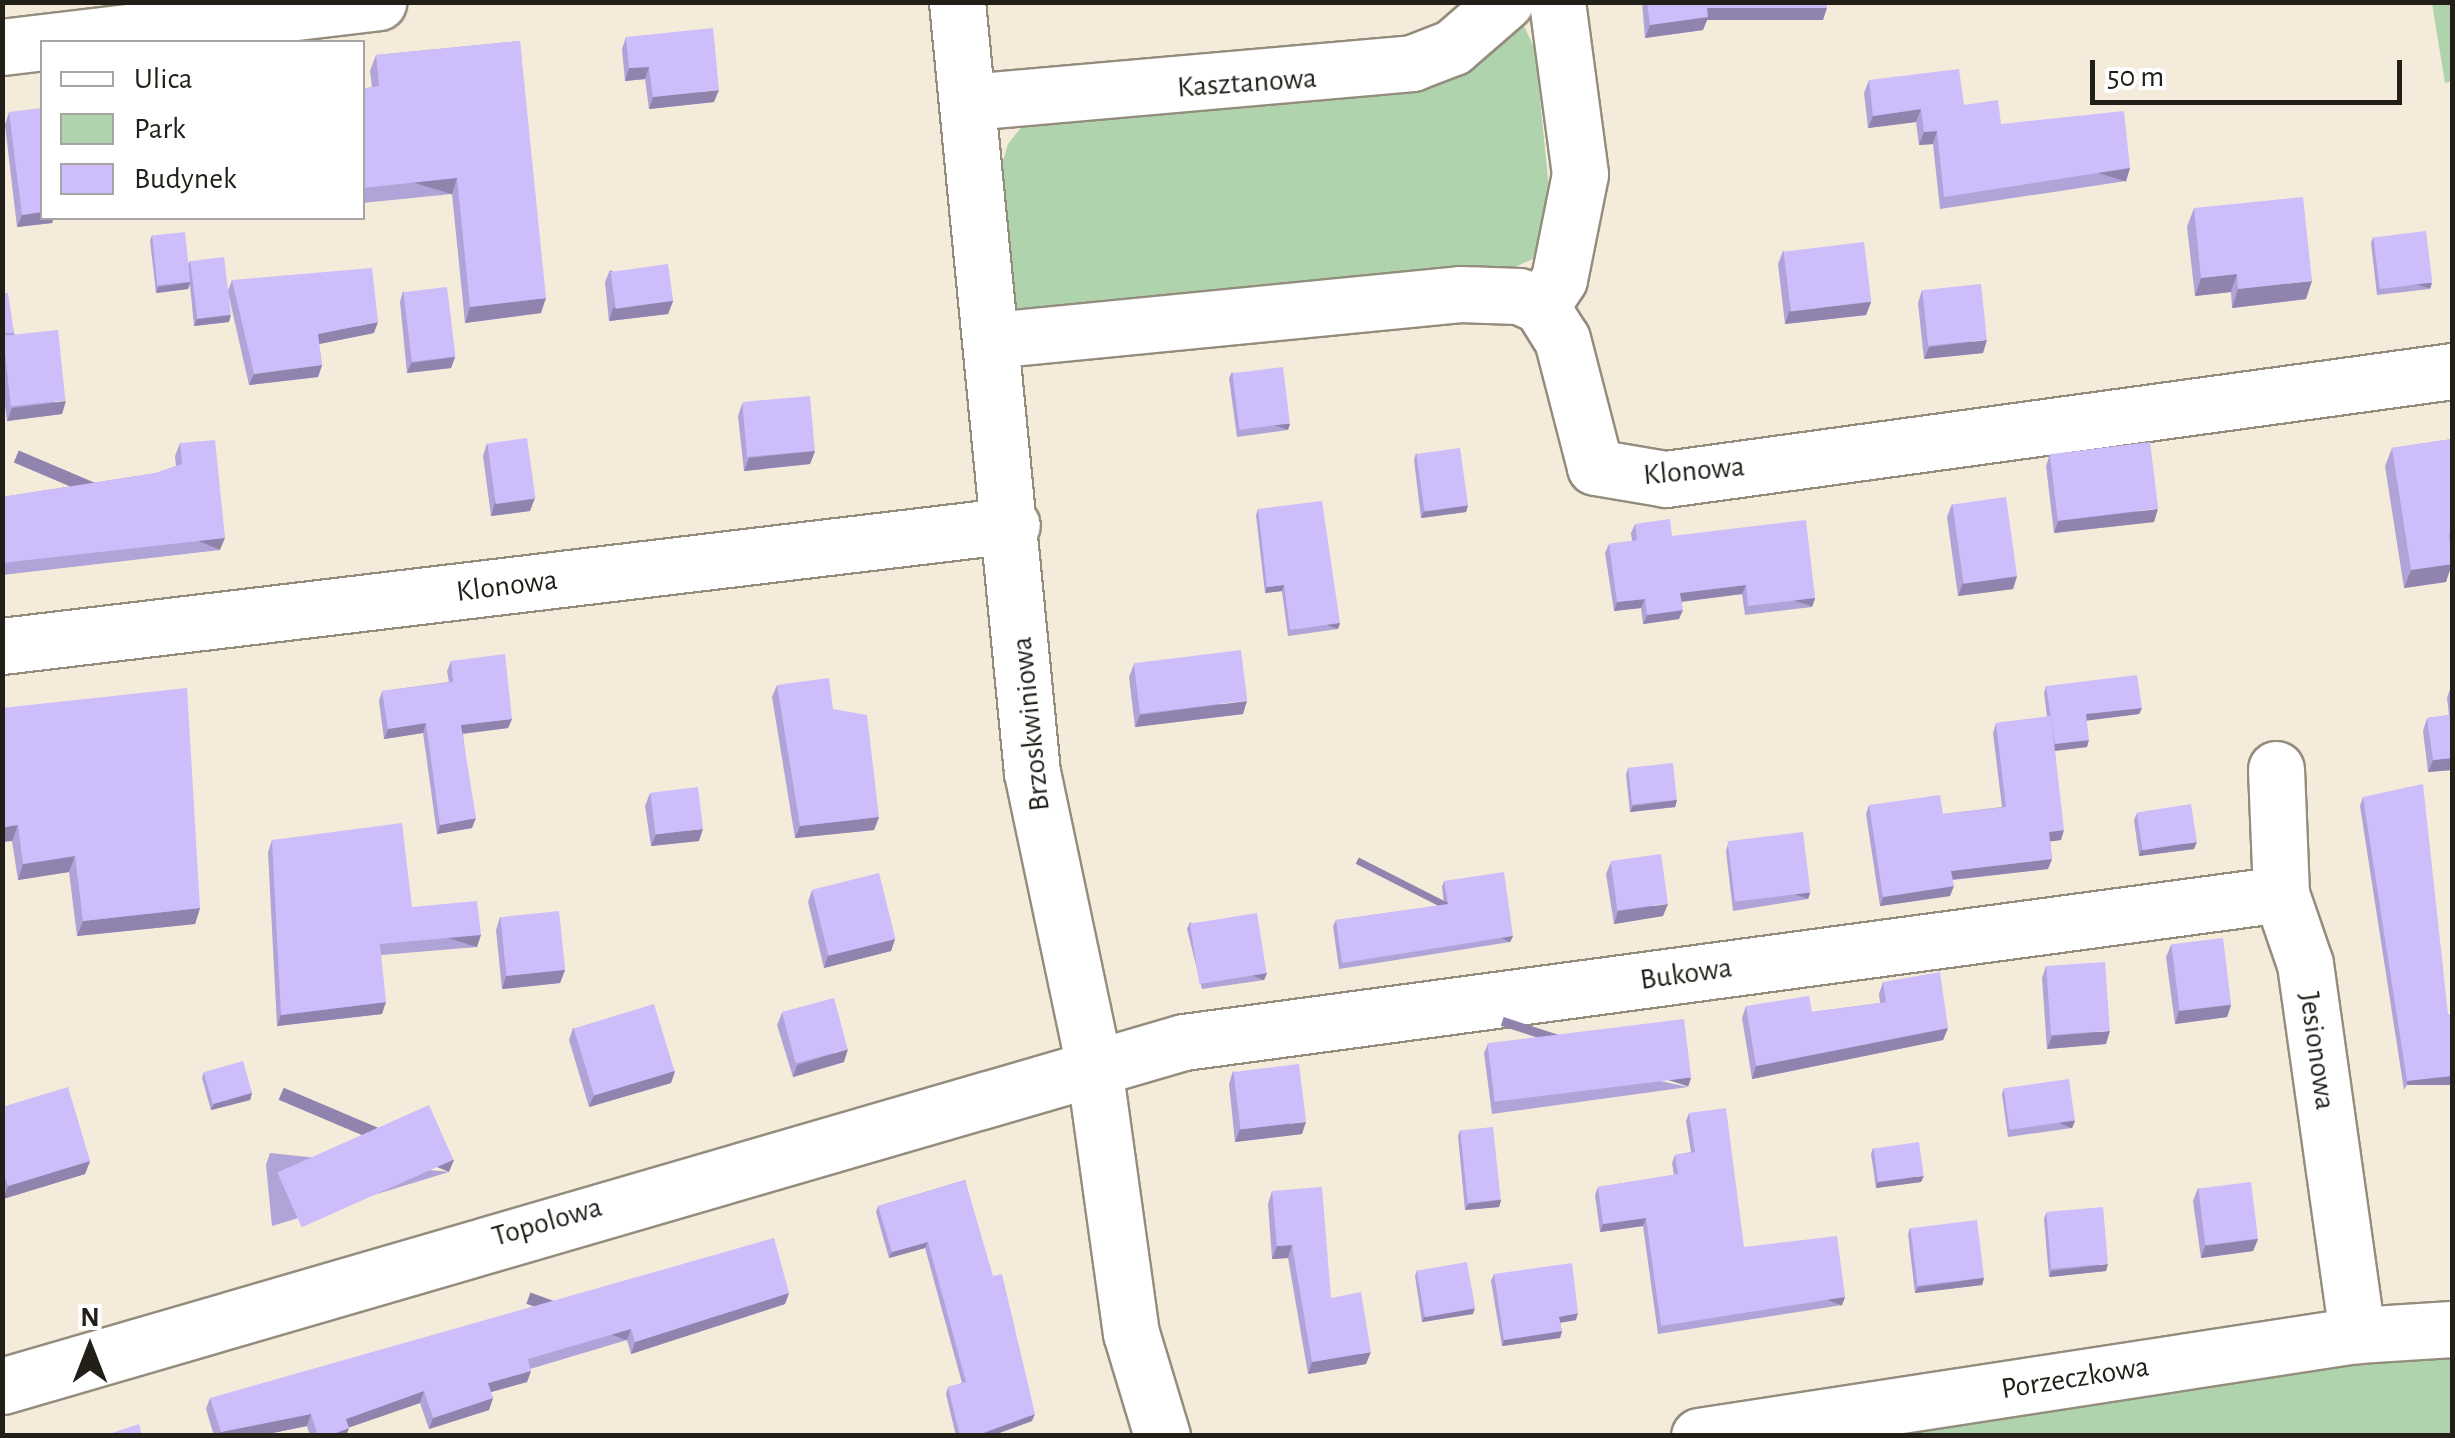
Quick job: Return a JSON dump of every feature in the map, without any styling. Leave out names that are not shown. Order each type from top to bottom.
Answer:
[{"type":"street","points":[[60,40],[378,2]]},
{"type":"street","name":"Brzoskwiniowa","points":[[958,2],[1012,525],[1032,772],[1094,1067],[1131,1333],[1162,1436]]},
{"type":"street","name":"Kasztanowa","points":[[969,102],[1412,63],[1453,47],[1505,2]]},
{"type":"street","points":[[992,340],[1460,294],[1540,306],[1559,279],[1580,174],[1557,2]]},
{"type":"street","points":[[2,47],[40,42]]},
{"type":"street","name":"Klonowa","points":[[1540,306],[1562,339],[1586,448],[1616,476],[1666,478],[2452,371]]},
{"type":"street","name":"Klonowa","points":[[2,646],[1012,525]]},
{"type":"street","name":"Jesionowa","points":[[2276,769],[2281,894],[2304,964],[2357,1335]]},
{"type":"street","name":"Bukowa","points":[[1094,1067],[1184,1042],[2281,894]]},
{"type":"street","name":"Topolowa","points":[[2,1386],[1094,1067]]},
{"type":"street","name":"Porzeczkowa","points":[[1699,1436],[2357,1335],[2452,1329]]},
{"type":"green space","points":[[2432,3],[2452,3],[2452,81],[2445,83]]},
{"type":"green space","points":[[1518,14],[1535,49],[1553,229],[1535,258],[1491,278],[1016,315],[993,195],[1008,144],[1037,107]]},
{"type":"green space","points":[[2452,1357],[2452,1435],[1859,1436],[2285,1367]]},
{"type":"building","points":[[1647,2],[1827,2],[1827,8],[1707,8],[1708,17],[1650,25]]},
{"type":"building","points":[[713,28],[719,90],[653,97],[649,67],[629,68],[626,37]]},
{"type":"building","points":[[520,41],[546,298],[470,307],[457,178],[365,188],[365,88],[379,86],[376,55]]},
{"type":"building","points":[[1959,69],[1964,105],[1998,100],[2001,124],[2124,111],[2130,168],[1944,197],[1937,131],[1924,132],[1921,109],[1873,116],[1869,80]]},
{"type":"building","points":[[40,108],[40,212],[22,215],[9,112]]},
{"type":"building","points":[[2303,197],[2312,281],[2238,289],[2237,274],[2201,278],[2194,208]]},
{"type":"building","points":[[2426,231],[2432,283],[2380,289],[2373,237]]},
{"type":"building","points":[[185,232],[190,282],[157,285],[152,235]]},
{"type":"building","points":[[1864,242],[1871,302],[1791,311],[1784,252]]},
{"type":"building","points":[[224,257],[231,315],[197,319],[190,261]]},
{"type":"building","points":[[668,264],[673,301],[616,309],[611,272]]},
{"type":"building","points":[[372,268],[378,322],[318,334],[322,365],[254,374],[232,280]]},
{"type":"building","points":[[1981,284],[1987,340],[1928,346],[1922,290]]},
{"type":"building","points":[[447,287],[456,356],[412,362],[403,292]]},
{"type":"building","points":[[2,293],[8,293],[14,333],[2,333]]},
{"type":"building","points":[[58,330],[65,401],[11,406],[3,336]]},
{"type":"building","points":[[1283,367],[1290,424],[1239,430],[1232,373]]},
{"type":"building","points":[[810,396],[815,451],[747,457],[742,402]]},
{"type":"building","points":[[527,438],[535,498],[496,504],[487,444]]},
{"type":"building","points":[[2452,439],[2452,564],[2411,570],[2392,448]]},
{"type":"building","points":[[215,440],[225,538],[2,563],[2,497],[156,473],[182,464],[180,443]]},
{"type":"building","points":[[2150,442],[2158,509],[2058,521],[2050,454]]},
{"type":"building","points":[[1460,448],[1468,505],[1425,512],[1416,454]]},
{"type":"building","points":[[2006,497],[2017,576],[1964,584],[1953,505]]},
{"type":"building","points":[[1322,501],[1340,623],[1290,630],[1284,585],[1267,587],[1258,509]]},
{"type":"building","points":[[1670,519],[1672,536],[1806,520],[1815,598],[1748,606],[1746,585],[1680,593],[1683,610],[1647,615],[1645,599],[1617,602],[1609,544],[1637,540],[1635,524]]},
{"type":"building","points":[[1241,650],[1247,701],[1140,714],[1134,663]]},
{"type":"building","points":[[505,654],[512,719],[461,725],[476,818],[440,825],[426,723],[388,729],[382,691],[453,682],[451,661]]},
{"type":"building","points":[[2137,675],[2142,708],[2086,714],[2089,740],[2055,744],[2046,686]]},
{"type":"building","points":[[829,678],[833,709],[867,715],[879,817],[800,826],[777,685]]},
{"type":"building","points":[[187,688],[200,908],[83,921],[75,856],[23,864],[18,825],[3,827],[2,708]]},
{"type":"building","points":[[2452,715],[2452,758],[2433,760],[2427,718]]},
{"type":"building","points":[[2051,716],[2064,830],[2049,832],[2052,859],[1951,871],[1954,886],[1883,897],[1869,805],[1940,795],[1943,814],[2006,807],[1996,723]]},
{"type":"building","points":[[1673,763],[1677,800],[1632,805],[1628,768]]},
{"type":"building","points":[[2423,784],[2448,1014],[2452,1014],[2452,1076],[2407,1081],[2363,797]]},
{"type":"building","points":[[698,787],[703,829],[655,835],[650,793]]},
{"type":"building","points":[[2191,804],[2197,842],[2143,850],[2137,813]]},
{"type":"building","points":[[402,823],[412,907],[477,901],[481,935],[380,944],[386,1002],[281,1015],[272,840]]},
{"type":"building","points":[[1803,832],[1810,893],[1735,902],[1728,841]]},
{"type":"building","points":[[1661,854],[1668,904],[1617,911],[1610,861]]},
{"type":"building","points":[[1504,872],[1513,936],[1342,963],[1336,920],[1448,904],[1444,881]]},
{"type":"building","points":[[879,873],[895,939],[829,956],[812,890]]},
{"type":"building","points":[[559,911],[565,970],[506,976],[500,917]]},
{"type":"building","points":[[1257,913],[1267,973],[1199,984],[1190,924]]},
{"type":"building","points":[[2223,938],[2231,1005],[2180,1011],[2171,944]]},
{"type":"building","points":[[2105,962],[2110,1031],[2051,1035],[2046,966]]},
{"type":"building","points":[[1940,972],[1948,1028],[1756,1066],[1746,1006],[1809,996],[1812,1012],[1886,1002],[1883,982]]},
{"type":"building","points":[[834,998],[848,1049],[796,1063],[782,1012]]},
{"type":"building","points":[[654,1004],[674,1071],[594,1096],[574,1029]]},
{"type":"building","points":[[1684,1019],[1691,1078],[1495,1102],[1487,1043]]},
{"type":"building","points":[[243,1061],[252,1093],[213,1104],[204,1072]]},
{"type":"building","points":[[1299,1064],[1306,1122],[1241,1130],[1233,1072]]},
{"type":"building","points":[[2069,1079],[2075,1121],[2009,1130],[2004,1088]]},
{"type":"building","points":[[68,1087],[90,1161],[8,1186],[2,1168],[2,1107]]},
{"type":"building","points":[[429,1105],[453,1160],[302,1227],[277,1173]]},
{"type":"building","points":[[1726,1108],[1744,1247],[1837,1236],[1845,1297],[1661,1326],[1646,1218],[1603,1224],[1598,1187],[1678,1174],[1675,1155],[1695,1152],[1689,1113]]},
{"type":"building","points":[[1493,1127],[1501,1200],[1468,1203],[1460,1130]]},
{"type":"building","points":[[1919,1142],[1924,1176],[1878,1182],[1873,1148]]},
{"type":"building","points":[[965,1180],[993,1276],[1002,1274],[1035,1414],[975,1436],[960,1436],[948,1387],[966,1382],[928,1242],[892,1252],[878,1206]]},
{"type":"building","points":[[2251,1182],[2258,1239],[2205,1245],[2198,1188]]},
{"type":"building","points":[[1322,1187],[1331,1298],[1361,1292],[1371,1352],[1312,1362],[1292,1245],[1277,1246],[1272,1191]]},
{"type":"building","points":[[2103,1207],[2108,1264],[2051,1269],[2046,1212]]},
{"type":"building","points":[[1977,1220],[1984,1278],[1918,1286],[1910,1228]]},
{"type":"building","points":[[774,1238],[789,1293],[635,1342],[631,1329],[528,1359],[531,1371],[488,1383],[493,1398],[433,1418],[424,1391],[346,1419],[349,1428],[328,1436],[318,1436],[311,1414],[221,1432],[210,1398]]},
{"type":"building","points":[[1467,1262],[1475,1308],[1425,1317],[1417,1271]]},
{"type":"building","points":[[1572,1263],[1578,1313],[1559,1317],[1562,1331],[1504,1340],[1494,1274]]},
{"type":"building","points":[[139,1424],[142,1436],[103,1436]]}]
